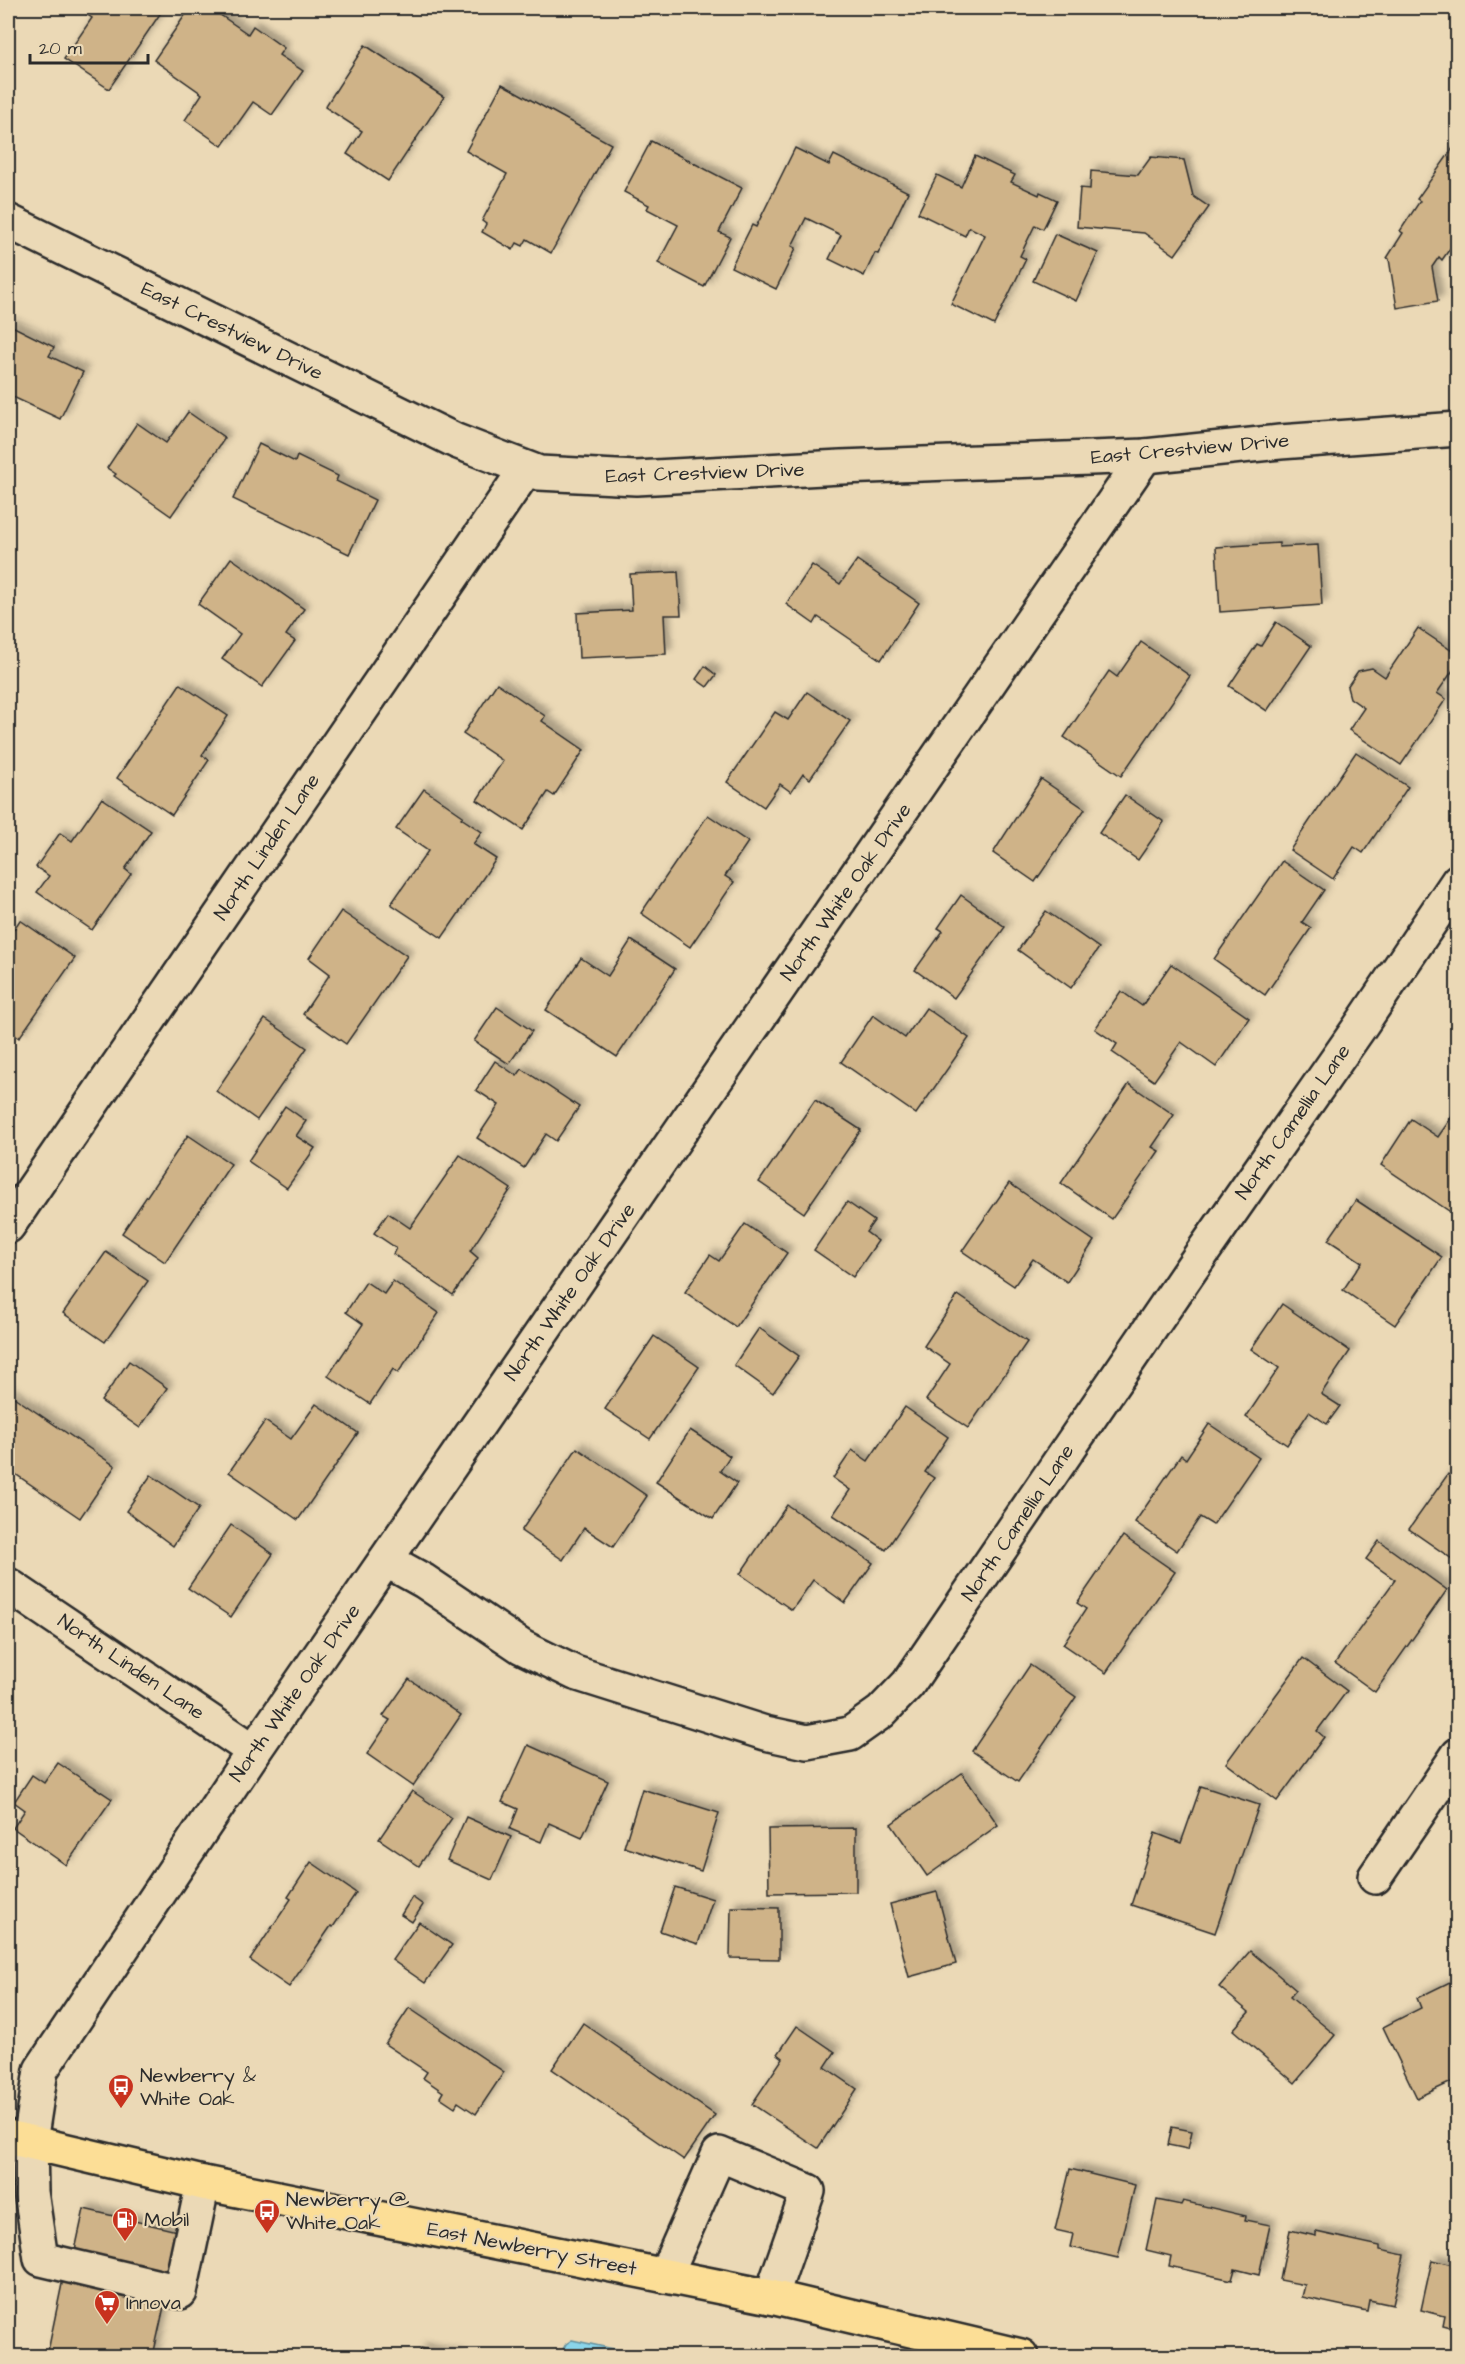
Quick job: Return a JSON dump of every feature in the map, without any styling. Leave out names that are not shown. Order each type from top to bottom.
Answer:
[{"type":"main road","name":"East Newberry Street","points":[[19,2140],[203,2183],[771,2297],[1021,2356]]},
{"type":"street","name":"East Crestview Drive","points":[[8,221],[456,441],[539,473],[636,478],[841,467],[1145,456],[1280,442],[1458,429]]},
{"type":"street","name":"North White Oak Drive","points":[[203,2183],[180,2292],[41,2259],[19,2140],[41,2070],[254,1751],[1145,456]]},
{"type":"street","name":"North Linden Lane","points":[[8,1226],[526,469]]},
{"type":"street","name":"North Camellia Lane","points":[[386,1560],[424,1581],[522,1647],[575,1673],[765,1733],[807,1742],[850,1734],[881,1712],[908,1684],[1458,881]]},
{"type":"street","name":"North Linden Lane","points":[[8,1585],[254,1751]]},
{"type":"street","points":[[1375,1877],[1458,1755]]},
{"type":"street","points":[[665,2276],[719,2154],[808,2192],[771,2297]]},
{"type":"water","points":[[572,2340],[646,2356],[559,2356],[566,2344]]},
{"type":"building","points":[[77,8],[164,8],[109,89],[64,59],[92,18]]},
{"type":"building","points":[[190,8],[210,8],[248,34],[253,26],[284,48],[279,55],[303,71],[272,115],[253,102],[222,146],[185,120],[202,94],[154,60]]},
{"type":"building","points":[[365,45],[444,97],[388,181],[347,154],[362,131],[325,107]]},
{"type":"building","points":[[502,84],[611,144],[551,253],[527,239],[523,246],[517,243],[513,250],[482,232],[486,224],[482,221],[507,174],[466,151]]},
{"type":"building","points":[[651,141],[742,188],[719,232],[730,237],[704,287],[658,263],[678,225],[647,209],[649,205],[624,192]]},
{"type":"building","points":[[1458,141],[1458,237],[1442,260],[1439,257],[1432,267],[1438,301],[1397,308],[1387,258],[1403,233],[1400,231],[1420,201],[1417,199]]},
{"type":"building","points":[[795,148],[829,165],[834,155],[908,192],[878,254],[875,253],[864,276],[829,259],[841,235],[806,218],[792,246],[796,248],[776,289],[731,267],[752,225],[756,227]]},
{"type":"building","points":[[975,156],[1015,175],[1011,182],[1039,195],[1040,192],[1057,200],[1043,229],[1035,225],[1020,256],[1026,259],[994,325],[951,304],[985,235],[969,227],[965,236],[918,213],[937,175],[961,187]]},
{"type":"building","points":[[1151,157],[1184,160],[1193,196],[1209,207],[1175,255],[1144,233],[1077,227],[1080,188],[1090,189],[1091,171],[1138,175]]},
{"type":"building","points":[[1055,234],[1098,253],[1076,301],[1033,281]]},
{"type":"building","points":[[8,324],[54,347],[49,356],[83,372],[60,419],[11,396],[8,404]]},
{"type":"building","points":[[188,412],[225,438],[171,516],[114,476],[116,474],[107,468],[137,423],[166,443]]},
{"type":"building","points":[[259,444],[295,462],[297,456],[338,476],[336,481],[375,500],[349,554],[233,499]]},
{"type":"building","points":[[1458,519],[1458,579],[1454,520]]},
{"type":"building","points":[[1279,543],[1279,547],[1318,545],[1322,605],[1220,612],[1216,547]]},
{"type":"building","points":[[231,558],[304,609],[286,635],[295,641],[262,687],[222,659],[240,634],[198,604]]},
{"type":"building","points":[[857,560],[919,603],[881,660],[818,617],[814,624],[786,604],[812,565],[840,584]]},
{"type":"building","points":[[678,572],[681,615],[664,615],[666,654],[579,658],[577,613],[632,610],[630,574]]},
{"type":"building","points":[[1276,622],[1311,646],[1267,711],[1229,686],[1257,644],[1261,646]]},
{"type":"building","points":[[1418,628],[1458,655],[1458,663],[1437,693],[1446,699],[1401,765],[1349,730],[1364,708],[1350,698],[1347,687],[1358,671],[1372,668],[1385,677]]},
{"type":"building","points":[[1141,642],[1190,676],[1121,776],[1064,737],[1109,671],[1117,677]]},
{"type":"building","points":[[705,666],[716,675],[707,687],[696,679]]},
{"type":"building","points":[[497,683],[545,716],[542,721],[584,750],[554,796],[548,792],[523,830],[477,800],[503,761],[463,734]]},
{"type":"building","points":[[180,684],[228,716],[202,755],[209,760],[172,815],[117,778]]},
{"type":"building","points":[[807,692],[850,721],[810,779],[803,774],[791,792],[780,784],[764,807],[727,782],[775,712],[788,720]]},
{"type":"building","points":[[1356,752],[1408,787],[1363,853],[1354,847],[1333,879],[1290,850]]},
{"type":"building","points":[[1041,779],[1085,809],[1035,882],[993,853]]},
{"type":"building","points":[[424,789],[482,832],[473,844],[496,859],[442,938],[391,904],[428,851],[396,829]]},
{"type":"building","points":[[1125,795],[1164,822],[1138,860],[1099,833]]},
{"type":"building","points":[[102,798],[151,831],[125,869],[131,874],[92,930],[37,892],[49,876],[36,867],[60,833],[72,841]]},
{"type":"building","points":[[708,815],[748,842],[725,876],[734,882],[690,947],[641,913]]},
{"type":"building","points":[[1282,861],[1324,890],[1302,922],[1311,928],[1265,995],[1214,959]]},
{"type":"building","points":[[961,895],[1005,927],[954,998],[915,970],[943,931],[938,928]]},
{"type":"building","points":[[341,911],[407,956],[346,1044],[303,1014],[330,974],[309,958]]},
{"type":"building","points":[[1046,911],[1099,948],[1071,988],[1018,950]]},
{"type":"building","points":[[20,920],[75,958],[19,1038],[8,1030],[8,938]]},
{"type":"building","points":[[631,940],[675,969],[617,1057],[546,1010],[581,958],[608,976]]},
{"type":"building","points":[[1171,964],[1249,1018],[1216,1067],[1181,1042],[1154,1081],[1112,1052],[1117,1044],[1095,1029],[1121,991],[1142,1006]]},
{"type":"building","points":[[497,1007],[532,1031],[509,1064],[474,1041]]},
{"type":"building","points":[[926,1008],[969,1038],[916,1114],[841,1062],[873,1015],[905,1038]]},
{"type":"building","points":[[265,1019],[307,1048],[257,1120],[216,1091]]},
{"type":"building","points":[[495,1061],[517,1076],[522,1069],[579,1107],[556,1141],[546,1134],[524,1168],[477,1138],[499,1105],[476,1090]]},
{"type":"building","points":[[1129,1084],[1174,1115],[1152,1147],[1159,1151],[1112,1219],[1061,1183]]},
{"type":"building","points":[[815,1100],[861,1130],[804,1213],[759,1182]]},
{"type":"building","points":[[285,1106],[306,1121],[296,1136],[315,1148],[287,1188],[248,1161]]},
{"type":"building","points":[[1458,1108],[1458,1211],[1455,1215],[1381,1165],[1411,1119],[1438,1137]]},
{"type":"building","points":[[188,1135],[231,1164],[165,1262],[122,1233]]},
{"type":"building","points":[[460,1155],[511,1189],[470,1251],[478,1258],[453,1295],[393,1254],[396,1248],[374,1233],[388,1213],[410,1228]]},
{"type":"building","points":[[1009,1183],[1094,1241],[1067,1282],[1033,1259],[1014,1286],[962,1251]]},
{"type":"building","points":[[1356,1200],[1442,1257],[1395,1325],[1343,1290],[1362,1262],[1328,1240]]},
{"type":"building","points":[[847,1202],[874,1221],[866,1232],[878,1241],[853,1277],[814,1250]]},
{"type":"building","points":[[745,1224],[787,1253],[736,1327],[685,1292],[710,1255],[719,1261]]},
{"type":"building","points":[[106,1252],[148,1281],[105,1342],[63,1313]]},
{"type":"building","points":[[393,1281],[439,1313],[398,1373],[393,1369],[370,1404],[328,1376],[363,1324],[346,1312],[366,1282],[384,1294]]},
{"type":"building","points":[[958,1295],[1027,1342],[968,1428],[926,1400],[950,1364],[924,1346]]},
{"type":"building","points":[[1282,1304],[1350,1351],[1321,1394],[1340,1406],[1327,1424],[1309,1412],[1287,1445],[1246,1417],[1279,1368],[1251,1349]]},
{"type":"building","points":[[759,1328],[799,1356],[773,1393],[734,1365]]},
{"type":"building","points":[[654,1336],[699,1367],[650,1439],[605,1409]]},
{"type":"building","points":[[129,1361],[167,1388],[140,1428],[101,1401]]},
{"type":"building","points":[[8,1393],[115,1466],[80,1518],[8,1469],[13,1462],[8,1458]]},
{"type":"building","points":[[316,1404],[358,1433],[298,1520],[229,1472],[265,1421],[291,1439]]},
{"type":"building","points":[[905,1407],[948,1437],[925,1472],[934,1478],[886,1550],[833,1515],[850,1490],[833,1478],[852,1450],[868,1461]]},
{"type":"building","points":[[1209,1424],[1259,1458],[1213,1525],[1200,1517],[1177,1551],[1135,1522],[1181,1455],[1186,1459]]},
{"type":"building","points":[[690,1430],[730,1456],[720,1471],[737,1483],[713,1519],[656,1482]]},
{"type":"building","points":[[577,1448],[647,1496],[613,1547],[584,1528],[563,1560],[521,1531]]},
{"type":"building","points":[[1458,1471],[1458,1563],[1409,1529],[1448,1474],[1453,1478]]},
{"type":"building","points":[[151,1475],[199,1508],[173,1546],[126,1511]]},
{"type":"building","points":[[787,1505],[873,1563],[845,1603],[813,1580],[792,1610],[740,1574]]},
{"type":"building","points":[[231,1525],[273,1554],[231,1617],[188,1588]]},
{"type":"building","points":[[1123,1536],[1175,1572],[1106,1673],[1063,1644],[1086,1609],[1077,1603]]},
{"type":"building","points":[[1379,1541],[1447,1590],[1375,1692],[1335,1663],[1395,1580],[1366,1559]]},
{"type":"building","points":[[1303,1658],[1347,1691],[1317,1731],[1324,1737],[1277,1801],[1226,1763]]},
{"type":"building","points":[[1030,1665],[1076,1697],[1018,1782],[972,1751]]},
{"type":"building","points":[[409,1679],[461,1715],[413,1786],[367,1754],[390,1720],[383,1716]]},
{"type":"building","points":[[528,1745],[608,1781],[582,1838],[549,1823],[541,1842],[510,1829],[518,1809],[502,1802]]},
{"type":"building","points":[[58,1763],[112,1799],[66,1865],[13,1828],[25,1810],[14,1802],[32,1775],[44,1783]]},
{"type":"building","points":[[962,1773],[998,1825],[927,1876],[891,1824]]},
{"type":"building","points":[[1201,1786],[1259,1805],[1215,1933],[1131,1905],[1155,1833],[1181,1843]]},
{"type":"building","points":[[642,1789],[719,1813],[701,1871],[624,1847]]},
{"type":"building","points":[[412,1791],[452,1818],[419,1866],[379,1839]]},
{"type":"building","points":[[466,1817],[511,1837],[492,1880],[447,1860]]},
{"type":"building","points":[[856,1828],[856,1892],[769,1893],[768,1829]]},
{"type":"building","points":[[311,1862],[356,1893],[289,1987],[250,1960],[291,1899],[288,1897]]},
{"type":"building","points":[[675,1887],[713,1899],[698,1944],[660,1931]]},
{"type":"building","points":[[937,1892],[956,1964],[909,1977],[890,1904]]},
{"type":"building","points":[[412,1897],[423,1905],[412,1922],[401,1915]]},
{"type":"building","points":[[731,1907],[779,1908],[779,1959],[730,1958]]},
{"type":"building","points":[[419,1922],[452,1945],[425,1983],[392,1960]]},
{"type":"building","points":[[1250,1951],[1296,1990],[1290,1997],[1335,2035],[1295,2083],[1233,2030],[1249,2012],[1219,1987]]},
{"type":"building","points":[[1458,1978],[1458,2029],[1454,2031],[1458,2039],[1458,2079],[1417,2098],[1383,2027],[1421,2008],[1417,1998]]},
{"type":"building","points":[[409,2008],[504,2072],[476,2114],[458,2102],[455,2107],[440,2097],[443,2092],[423,2078],[427,2072],[385,2044]]},
{"type":"building","points":[[583,2023],[715,2115],[684,2160],[552,2069]]},
{"type":"building","points":[[797,2026],[835,2052],[825,2067],[857,2089],[818,2148],[752,2104],[783,2058],[778,2054]]},
{"type":"building","points":[[1172,2127],[1192,2131],[1188,2149],[1168,2145]]},
{"type":"building","points":[[1070,2169],[1135,2185],[1118,2258],[1070,2247],[1073,2234],[1055,2230]]},
{"type":"building","points":[[1157,2200],[1181,2205],[1183,2201],[1246,2216],[1245,2220],[1270,2225],[1259,2275],[1235,2269],[1232,2280],[1169,2266],[1171,2256],[1146,2250]]},
{"type":"building","name":"Mobil","points":[[84,2209],[177,2231],[167,2277],[74,2255]]},
{"type":"building","points":[[1290,2230],[1316,2236],[1316,2232],[1380,2246],[1380,2250],[1404,2255],[1393,2305],[1369,2300],[1367,2311],[1302,2297],[1305,2285],[1280,2280]]},
{"type":"building","points":[[1432,2260],[1456,2266],[1458,2262],[1458,2330],[1443,2326],[1445,2316],[1421,2310]]},
{"type":"building","name":"Innova","points":[[63,2279],[165,2302],[153,2356],[138,2356],[114,2351],[113,2356],[47,2356]]},
{"type":"building","points":[[421,2348],[458,2356],[419,2356]]},
{"type":"place","name":"Newberry & White Oak","points":[[121,2110]]},
{"type":"place","name":"Newberry @ White Oak","points":[[267,2235]]},
{"type":"place","name":"Mobil","points":[[125,2243]]},
{"type":"place","name":"Innova","points":[[107,2326]]}]
